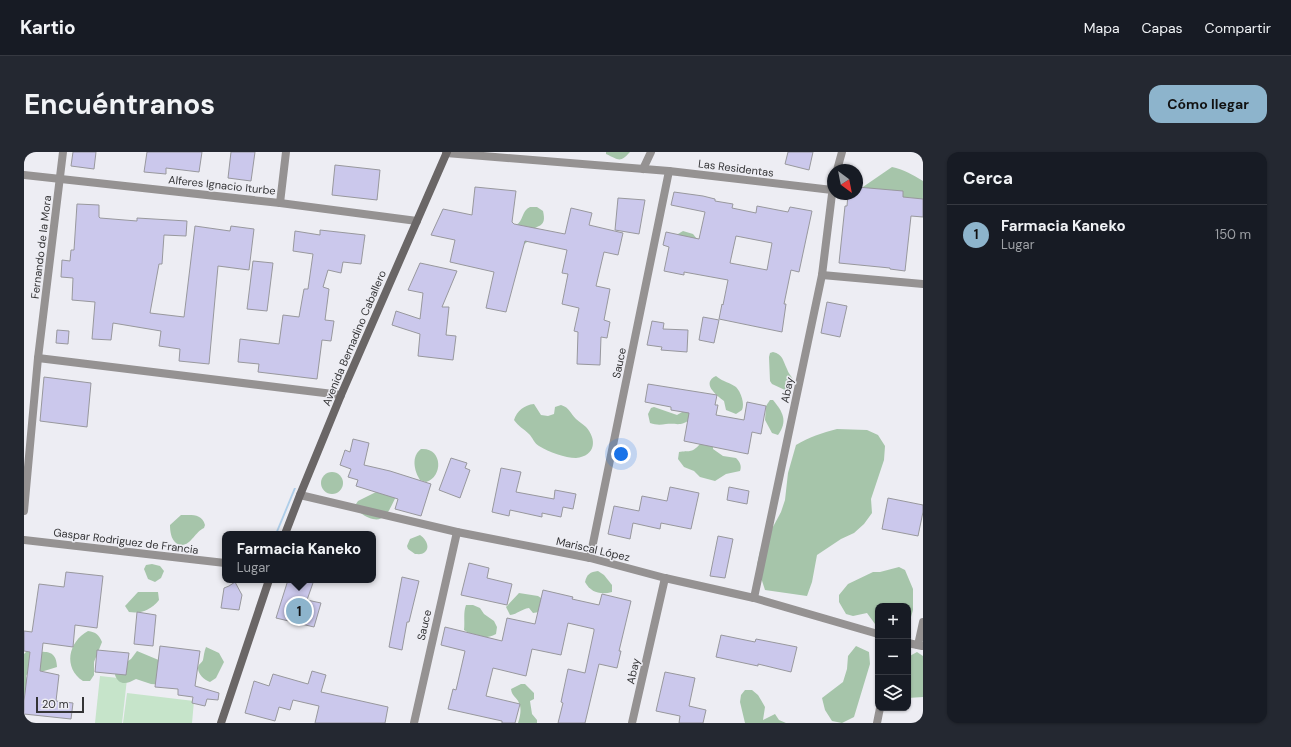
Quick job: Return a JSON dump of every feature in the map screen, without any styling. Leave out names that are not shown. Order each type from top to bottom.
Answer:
[{"type":"street","name":"Fernando de la Mora","points":[[24,512],[38,358],[63,152]]},
{"type":"street","points":[[280,203],[286,152]]},
{"type":"street","points":[[643,170],[651,152]]},
{"type":"street","points":[[839,164],[842,152]]},
{"type":"street","name":"Las Residentas","points":[[447,153],[669,171],[827,187]]},
{"type":"street","name":"Avenida Bernadino Caballero","points":[[286,531],[341,395],[447,153]]},
{"type":"street","name":"Sauce","points":[[590,558],[669,171]]},
{"type":"street","name":"Alferes Ignacio Iturbe","points":[[24,175],[280,203],[417,221]]},
{"type":"street","name":"Abay","points":[[754,598],[822,275],[831,200]]},
{"type":"street","points":[[822,275],[923,284]]},
{"type":"street","points":[[38,358],[341,395]]},
{"type":"street","name":"Mariscal López","points":[[300,495],[457,532],[590,558],[665,578],[754,598],[875,633]]},
{"type":"street","name":"Sauce","points":[[414,723],[457,532]]},
{"type":"street","name":"Gaspar Rodriguez de Francia","points":[[24,540],[222,563]]},
{"type":"street","name":"Abay","points":[[632,723],[665,578]]},
{"type":"street","points":[[221,723],[268,583]]},
{"type":"street","points":[[920,646],[923,622]]},
{"type":"street","points":[[877,723],[879,711]]},
{"type":"green space","points":[[606,152],[630,152],[624,158],[619,159],[606,154]]},
{"type":"green space","points":[[892,167],[912,174],[923,181],[923,199],[859,206],[847,201],[863,200],[863,187]]},
{"type":"green space","points":[[530,207],[537,207],[543,211],[544,220],[541,225],[529,232],[527,242],[521,247],[516,225],[519,223],[525,211]]},
{"type":"green space","points":[[683,231],[693,234],[697,239],[677,246],[678,234]]},
{"type":"green space","points":[[773,352],[781,356],[794,381],[793,384],[785,390],[772,384],[770,381],[769,357],[770,353]]},
{"type":"green space","points":[[716,376],[736,387],[739,392],[743,401],[743,407],[742,410],[736,414],[726,410],[724,401],[711,389],[710,382]]},
{"type":"green space","points":[[770,400],[773,400],[783,417],[783,425],[778,435],[772,433],[765,420],[766,406]]},
{"type":"green space","points":[[534,404],[541,415],[548,416],[554,414],[555,407],[561,405],[570,411],[590,432],[593,446],[588,454],[583,457],[572,458],[562,456],[537,445],[529,434],[514,420],[521,409]]},
{"type":"green space","points":[[654,407],[677,415],[689,408],[692,419],[679,424],[658,425],[650,423],[648,414],[651,408]]},
{"type":"green space","points":[[837,429],[867,430],[878,435],[885,446],[884,460],[871,499],[872,513],[864,524],[854,533],[841,539],[817,555],[812,582],[807,596],[765,590],[757,565],[760,551],[781,512],[785,500],[788,473],[796,445]]},
{"type":"green space","points":[[701,441],[713,442],[713,449],[723,456],[736,458],[741,467],[740,471],[726,474],[715,481],[700,477],[694,471],[684,467],[678,459],[679,452],[692,450],[700,444]]},
{"type":"green space","points":[[421,449],[433,452],[437,457],[438,462],[436,474],[432,479],[426,482],[420,480],[414,464],[416,456]]},
{"type":"green space","points":[[332,472],[340,475],[343,483],[340,491],[332,494],[324,491],[321,483],[324,475]]},
{"type":"green space","points":[[382,489],[399,491],[385,516],[381,519],[375,519],[359,512],[356,504],[358,501]]},
{"type":"green space","points":[[181,515],[192,515],[199,517],[204,521],[205,525],[204,528],[184,545],[176,543],[173,539],[170,525]]},
{"type":"green space","points":[[420,535],[425,540],[427,550],[423,554],[415,554],[408,549],[407,546],[410,539]]},
{"type":"green space","points":[[152,564],[160,566],[164,571],[161,578],[155,582],[148,579],[144,569],[146,565]]},
{"type":"green space","points":[[899,567],[905,570],[913,589],[913,610],[911,617],[911,603],[875,603],[875,624],[867,613],[853,616],[846,614],[839,602],[839,595],[848,584],[873,572],[880,572]]},
{"type":"green space","points":[[598,571],[604,575],[612,585],[612,592],[600,593],[593,591],[587,586],[585,582],[588,575]]},
{"type":"green space","points":[[138,592],[158,592],[159,600],[146,610],[129,612],[125,606]]},
{"type":"green space","points":[[519,593],[538,596],[544,600],[539,612],[533,613],[529,608],[510,615],[506,607]]},
{"type":"green space","points":[[466,605],[473,605],[480,608],[484,614],[494,621],[497,627],[496,634],[488,637],[480,637],[464,630],[464,614]]},
{"type":"green space","points":[[88,631],[97,634],[102,642],[94,662],[94,675],[90,681],[83,681],[77,676],[73,669],[70,655],[76,642]]},
{"type":"green space","points":[[856,646],[869,652],[870,664],[854,717],[842,723],[832,721],[825,710],[822,698],[843,682],[847,669],[848,656]]},
{"type":"green space","points":[[206,647],[219,653],[224,662],[216,678],[210,682],[202,676],[198,668],[203,660]]},
{"type":"green space","points":[[27,651],[47,652],[51,654],[56,660],[57,667],[44,671],[29,671],[26,676],[28,683],[24,701],[24,654]]},
{"type":"green space","points":[[137,651],[161,661],[166,685],[151,684],[136,679],[124,683],[117,679],[115,675],[117,668],[131,659]]},
{"type":"green space","points":[[917,652],[923,656],[923,697],[911,698],[911,655]]},
{"type":"green space","points":[[100,676],[127,679],[122,723],[95,723]]},
{"type":"green space","points":[[521,684],[525,684],[534,693],[534,699],[530,701],[532,714],[537,720],[537,723],[518,723],[520,705],[512,694],[511,689]]},
{"type":"green space","points":[[745,690],[752,690],[761,700],[765,707],[763,720],[775,714],[779,720],[786,723],[745,723],[740,702],[741,695]]},
{"type":"green space","points":[[127,693],[194,701],[192,723],[123,723]]},
{"type":"water","points":[[294,488],[296,488],[278,531],[276,531]]},
{"type":"building","points":[[73,152],[96,152],[94,169],[71,166]]},
{"type":"building","points":[[147,152],[202,152],[199,172],[166,168],[166,174],[144,172]]},
{"type":"building","points":[[231,152],[255,152],[251,181],[228,178]]},
{"type":"building","points":[[788,152],[813,152],[809,170],[785,164]]},
{"type":"building","points":[[335,165],[380,170],[377,200],[332,195]]},
{"type":"building","points":[[475,187],[516,191],[512,222],[514,224],[565,234],[571,208],[592,213],[589,225],[623,233],[618,255],[604,252],[596,286],[610,289],[604,320],[610,322],[607,338],[601,337],[600,365],[577,364],[578,332],[574,331],[579,308],[562,304],[568,274],[562,273],[567,250],[525,241],[506,312],[486,308],[494,272],[450,262],[455,240],[431,235],[443,209],[472,215]]},
{"type":"building","points":[[863,188],[903,191],[903,197],[923,199],[923,217],[911,216],[905,271],[839,263],[845,206],[847,206],[848,200],[863,200]]},
{"type":"building","points":[[674,192],[715,199],[715,201],[733,204],[732,208],[756,213],[757,206],[788,212],[790,207],[812,211],[799,272],[791,270],[784,304],[786,304],[782,332],[719,319],[728,280],[684,272],[684,275],[664,271],[669,247],[663,245],[666,232],[699,239],[705,212],[671,205]],"holes":[[[736,236],[772,243],[767,270],[730,263]]]},
{"type":"building","points":[[618,198],[645,200],[639,234],[615,230]]},
{"type":"building","points":[[77,204],[99,205],[100,218],[137,221],[137,218],[187,221],[186,236],[164,235],[162,264],[159,264],[150,313],[184,317],[195,226],[230,231],[231,226],[254,229],[249,270],[218,266],[209,364],[179,361],[180,349],[159,346],[161,331],[113,323],[111,340],[92,339],[95,302],[72,300],[73,278],[61,277],[62,260],[70,261],[71,250],[74,250]]},
{"type":"building","points":[[320,230],[365,235],[361,264],[343,262],[341,273],[328,270],[323,287],[329,289],[325,320],[334,321],[331,341],[322,340],[317,379],[258,372],[259,364],[238,362],[240,339],[279,344],[283,315],[299,317],[304,289],[308,289],[313,254],[293,251],[295,231],[320,235]]},
{"type":"building","points":[[253,261],[273,263],[267,311],[247,309]]},
{"type":"building","points":[[420,263],[457,271],[442,307],[449,307],[446,335],[456,336],[453,360],[418,356],[420,334],[392,325],[396,311],[420,319],[423,293],[408,290]]},
{"type":"building","points":[[827,302],[847,306],[840,337],[821,333]]},
{"type":"building","points":[[703,317],[719,320],[714,343],[699,340]]},
{"type":"building","points":[[652,321],[664,323],[663,329],[688,330],[687,352],[661,350],[662,347],[647,345]]},
{"type":"building","points":[[57,330],[69,331],[68,344],[56,343]]},
{"type":"building","points":[[44,377],[91,383],[87,427],[40,421]]},
{"type":"building","points":[[648,384],[717,395],[715,405],[718,405],[716,415],[744,420],[747,402],[766,406],[761,434],[752,432],[748,454],[684,441],[689,413],[671,410],[671,407],[645,402]]},
{"type":"building","points":[[353,439],[369,443],[364,465],[390,471],[431,484],[421,516],[395,509],[398,499],[356,486],[358,480],[348,477],[351,469],[340,465],[345,450],[350,452]]},
{"type":"building","points":[[451,458],[467,463],[465,468],[470,470],[460,498],[439,490]]},
{"type":"building","points":[[501,468],[521,472],[516,492],[554,499],[555,490],[576,494],[573,509],[563,507],[561,517],[542,513],[542,517],[510,510],[509,516],[492,512]]},
{"type":"building","points":[[670,487],[699,493],[691,529],[661,523],[660,529],[633,523],[630,539],[608,534],[614,506],[639,511],[642,496],[667,501]]},
{"type":"building","points":[[729,487],[749,491],[747,504],[727,500]]},
{"type":"building","points":[[888,498],[923,505],[918,536],[882,529]]},
{"type":"building","points":[[718,536],[733,539],[725,578],[710,576]]},
{"type":"building","points":[[469,563],[489,568],[487,578],[512,584],[507,605],[461,595]]},
{"type":"building","points":[[66,572],[103,576],[97,628],[75,625],[73,647],[43,643],[40,671],[59,675],[56,701],[73,703],[71,719],[24,714],[24,701],[30,652],[24,651],[24,631],[32,632],[39,584],[64,587]]},
{"type":"building","points":[[402,577],[419,581],[409,622],[407,622],[402,650],[389,647]]},
{"type":"building","points":[[236,583],[242,595],[239,610],[221,608],[224,588]]},
{"type":"building","points":[[287,583],[313,583],[307,600],[321,603],[314,627],[276,618]]},
{"type":"building","points":[[543,590],[599,605],[602,594],[631,601],[619,651],[621,651],[617,668],[599,664],[585,723],[558,723],[563,703],[561,702],[568,669],[585,673],[594,631],[594,629],[568,623],[561,655],[532,649],[526,676],[493,668],[486,696],[520,704],[515,723],[502,723],[502,721],[448,709],[453,689],[456,690],[465,651],[441,645],[445,627],[502,641],[507,618],[535,624]]},
{"type":"building","points":[[137,612],[156,615],[153,646],[134,644]]},
{"type":"building","points":[[721,635],[755,642],[756,639],[797,647],[791,672],[758,664],[758,666],[716,657]]},
{"type":"building","points":[[160,646],[200,651],[195,686],[219,693],[218,700],[207,699],[205,706],[192,703],[193,697],[178,695],[178,689],[155,687]]},
{"type":"building","points":[[97,650],[129,653],[126,675],[95,672]]},
{"type":"building","points":[[312,671],[326,675],[321,692],[388,707],[385,723],[315,723],[319,706],[293,700],[290,710],[279,707],[275,721],[245,713],[254,681],[269,686],[273,674],[308,684]]},
{"type":"building","points":[[665,672],[695,678],[689,706],[706,710],[703,723],[679,723],[680,716],[656,711]]},
{"type":"place","name":"Farmacia Kaneko","points":[[299,611]]}]
